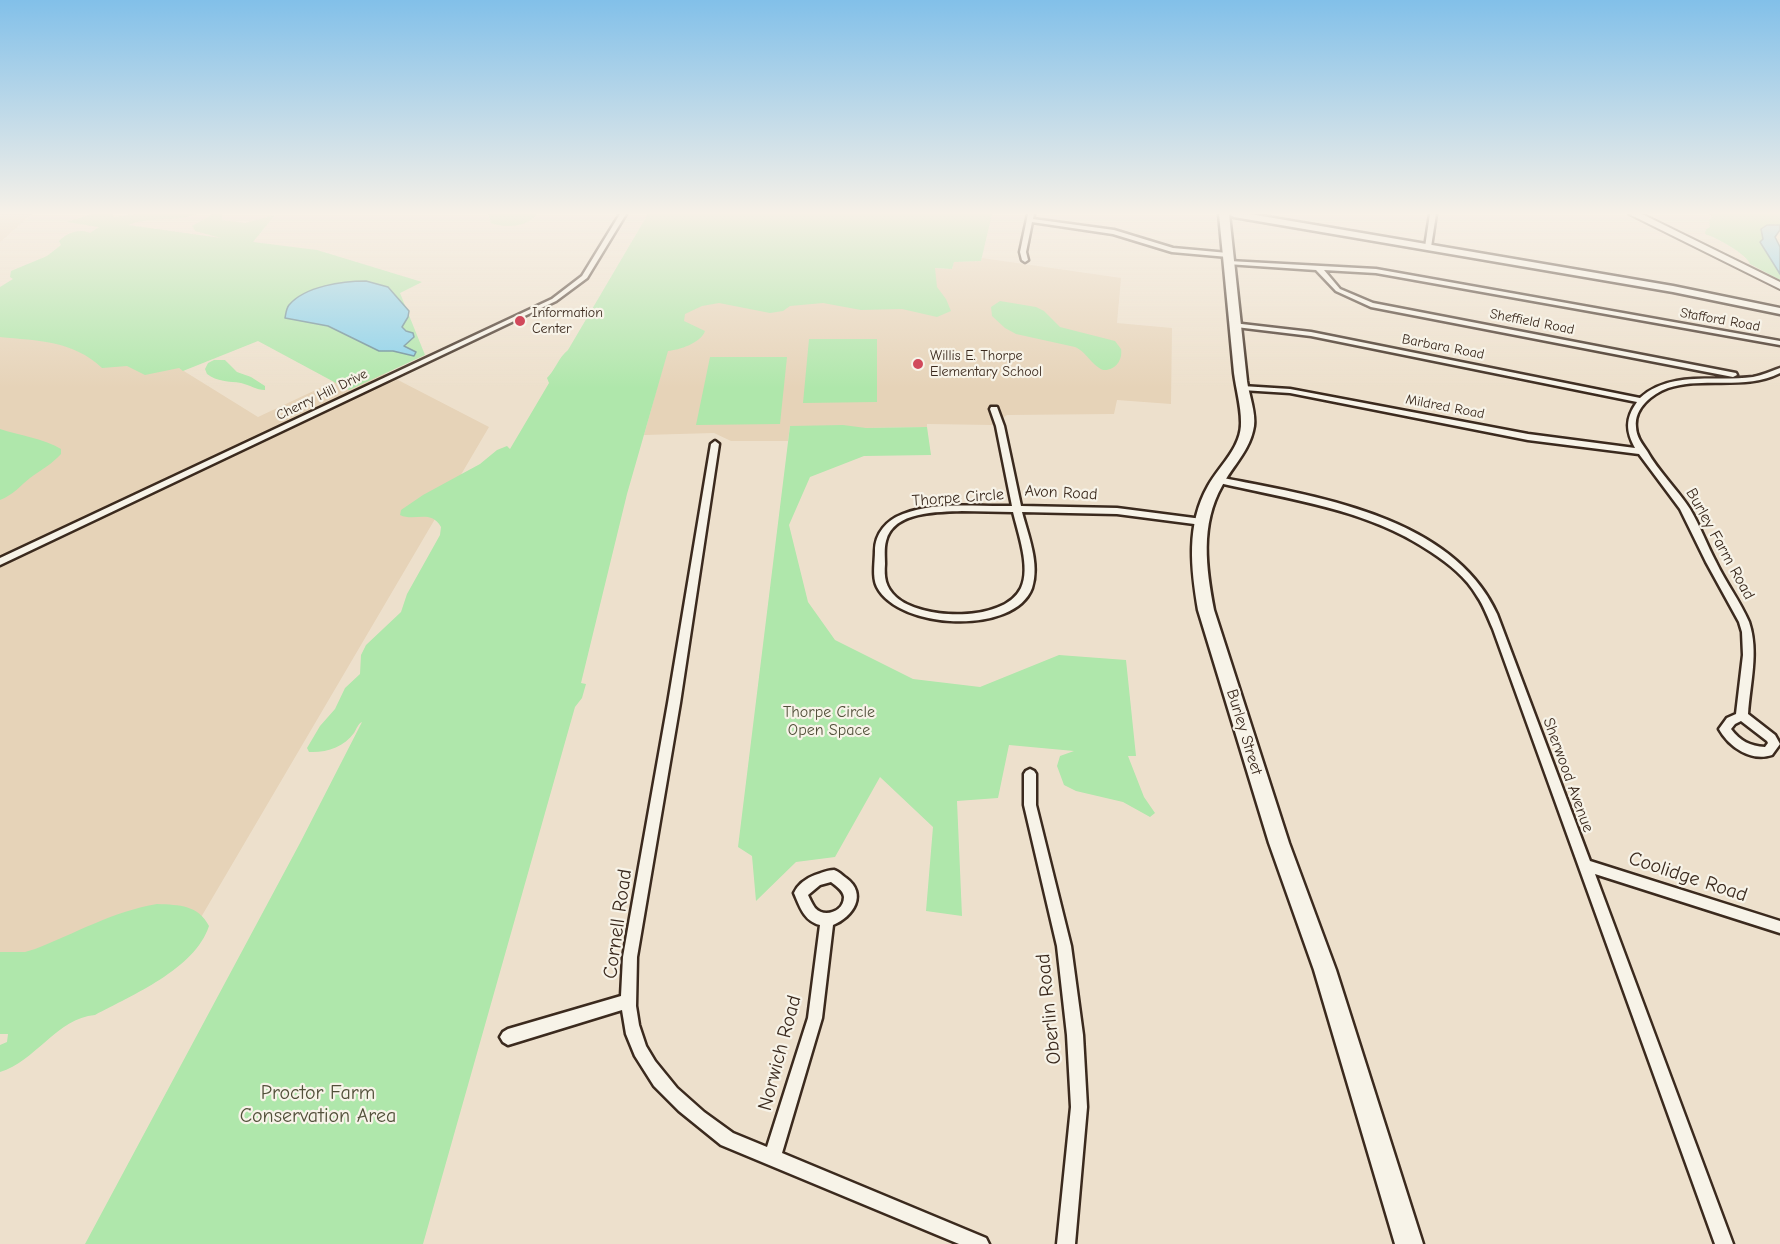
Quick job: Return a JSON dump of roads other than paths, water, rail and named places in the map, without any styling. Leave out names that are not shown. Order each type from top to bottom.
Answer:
[{"type":"main road","name":"Burley Street","points":[[1230,272],[1248,424],[1245,438],[1207,502],[1199,534],[1199,572],[1206,610],[1279,843],[1325,969],[1409,1244]]},
{"type":"main road","points":[[1574,272],[1684,291],[1780,311]]},
{"type":"main road","points":[[1752,272],[1780,286]]},
{"type":"street","name":"Cherry Hill Drive","points":[[0,562],[554,300],[585,277],[588,272]]},
{"type":"street","name":"Sheffield Road","points":[[1322,272],[1338,290],[1371,305],[1754,379]]},
{"type":"street","name":"Stafford Road","points":[[1382,272],[1780,343]]},
{"type":"street","name":"Barbara Road","points":[[1236,325],[1311,334],[1643,401]]},
{"type":"street","points":[[1643,401],[1648,395],[1662,388],[1685,382],[1754,379],[1774,375],[1780,370]]},
{"type":"street","name":"Mildred Road","points":[[1242,387],[1290,391],[1528,437],[1643,452]]},
{"type":"street","name":"Burley Farm Road","points":[[1643,401],[1633,416],[1631,427],[1643,452],[1684,508],[1715,571],[1745,623],[1747,669],[1742,716]]},
{"type":"street","name":"Avon Road","points":[[994,409],[1000,426],[1017,509],[1117,511],[1202,522]]},
{"type":"street","name":"Cornell Road","points":[[715,444],[674,703],[630,957],[629,1001],[633,1032],[645,1061],[665,1086],[690,1113],[727,1139],[980,1244]]},
{"type":"street","name":"Sherwood Avenue","points":[[1218,480],[1350,507],[1385,521],[1432,547],[1469,578],[1484,599],[1498,629],[1724,1244]]},
{"type":"street","name":"Thorpe Circle","points":[[1017,509],[1029,577],[1027,588],[1021,598],[1011,607],[981,615],[924,615],[897,604],[881,586],[879,543],[882,534],[897,520],[920,512],[1017,509]]},
{"type":"street","name":"Oberlin Road","points":[[1030,774],[1030,805],[1064,946],[1075,1035],[1079,1107],[1066,1244]]},
{"type":"street","name":"Coolidge Road","points":[[1584,865],[1780,927]]},
{"type":"street","name":"Norwich Road","points":[[772,1158],[815,1018],[827,921]]},
{"type":"street","points":[[508,1037],[629,1001]]},
{"type":"water","points":[[366,281],[388,287],[409,311],[402,327],[413,333],[414,337],[404,346],[416,352],[414,356],[393,351],[379,351],[328,326],[285,318],[289,305],[305,293],[325,286]]},
{"type":"place","name":"Information Center","points":[[520,321]]},
{"type":"place","name":"Willis E. Thorpe Elementary School","points":[[918,364]]},
{"type":"park label","name":"Thorpe Circle Open Space","points":[[829,721]]},
{"type":"park label","name":"Proctor Farm Conservation Area","points":[[318,1104]]}]
